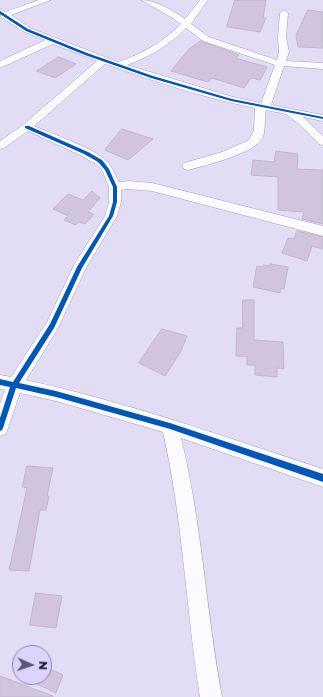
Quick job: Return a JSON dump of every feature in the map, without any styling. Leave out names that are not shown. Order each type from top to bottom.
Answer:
[{"type":"street","points":[[1,13],[47,0]]},
{"type":"street","points":[[145,0],[174,15],[185,25],[206,39],[281,64],[323,66]]},
{"type":"street","points":[[119,65],[151,51],[185,25],[204,0]]},
{"type":"street","points":[[1,13],[27,30],[177,86],[231,100],[323,118]]},
{"type":"street","points":[[188,166],[237,150],[254,142],[258,137],[263,107],[281,64],[284,52],[282,37],[284,13]]},
{"type":"street","points":[[0,65],[53,40]]},
{"type":"street","points":[[0,146],[27,127],[104,60]]},
{"type":"street","points":[[287,111],[303,122],[323,142]]},
{"type":"street","points":[[0,428],[7,384],[52,326],[80,267],[111,216],[115,202],[115,187],[107,169],[100,161],[86,153],[27,127]]},
{"type":"street","points":[[115,187],[129,185],[152,187],[323,230]]},
{"type":"street","points":[[7,384],[56,394],[170,426],[323,478]]},
{"type":"street","points":[[170,426],[181,469],[200,626],[211,697]]},
{"type":"building","points":[[235,0],[266,0],[263,18],[266,18],[260,32],[227,27]]},
{"type":"building","points":[[308,10],[323,12],[323,48],[298,47],[296,36]]},
{"type":"building","points":[[201,41],[239,55],[235,58],[267,67],[260,80],[251,78],[244,88],[212,78],[208,82],[171,71],[189,49]]},
{"type":"building","points":[[59,57],[76,64],[55,78],[37,71]]},
{"type":"building","points":[[122,129],[153,139],[128,160],[105,150]]},
{"type":"building","points":[[276,151],[298,154],[297,169],[323,170],[323,224],[302,219],[304,212],[278,210],[278,177],[251,175],[253,160],[274,162]]},
{"type":"building","points":[[92,191],[100,198],[88,212],[94,214],[85,224],[79,222],[76,225],[64,220],[68,216],[53,209],[68,194],[83,200]]},
{"type":"building","points":[[297,231],[323,237],[323,249],[312,246],[307,261],[282,253],[288,238],[294,239]]},
{"type":"building","points":[[271,264],[288,267],[284,289],[281,288],[280,293],[253,287],[257,266],[270,266]]},
{"type":"building","points":[[243,300],[254,300],[254,340],[283,342],[284,369],[277,368],[277,377],[255,375],[255,365],[247,365],[247,357],[236,356],[237,328],[242,328]]},
{"type":"building","points":[[162,329],[187,336],[181,351],[165,376],[139,363]]},
{"type":"building","points":[[27,466],[53,468],[47,496],[49,496],[46,510],[40,510],[29,571],[9,570],[27,488],[23,487]]},
{"type":"building","points":[[36,593],[62,596],[56,628],[30,625]]},
{"type":"building","points":[[52,670],[63,675],[56,693],[39,685],[52,685]]},
{"type":"building","points":[[0,676],[12,681],[12,685],[24,685],[53,696],[53,697],[0,697]]},
{"type":"cycle path","points":[[0,12],[27,30],[86,54],[152,77],[231,100],[323,118]]},
{"type":"cycle path","points":[[0,428],[14,386],[52,326],[80,267],[111,216],[115,202],[115,187],[107,169],[100,161],[86,153],[27,127]]},
{"type":"cycle path","points":[[0,382],[56,394],[170,426],[323,478]]}]
